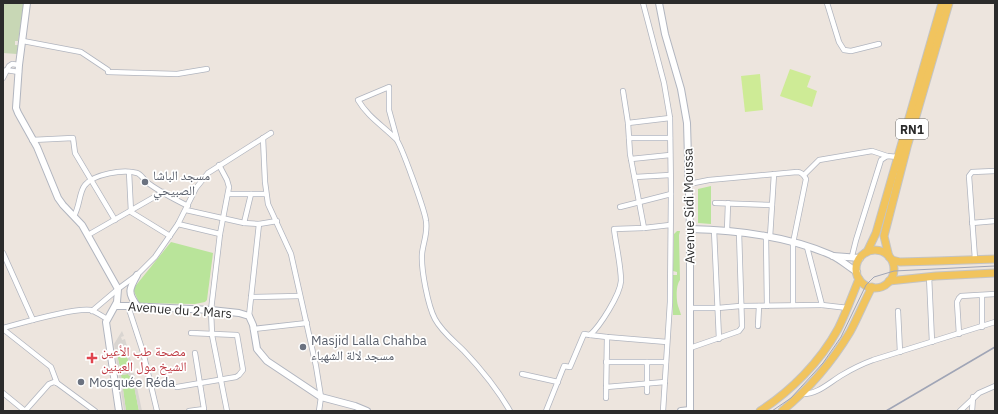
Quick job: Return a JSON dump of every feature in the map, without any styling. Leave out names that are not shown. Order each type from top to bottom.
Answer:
[{"type":"main road","name":"RN1","points":[[860,258],[867,252],[876,233],[942,3]]},
{"type":"main road","name":"RN1","points":[[889,281],[894,271],[884,236],[907,147],[949,3]]},
{"type":"main road","points":[[867,252],[874,250],[879,251],[890,258],[907,262],[995,259]]},
{"type":"main road","points":[[760,411],[787,392],[812,365],[829,343],[848,308],[858,276],[858,262],[860,258]]},
{"type":"main road","points":[[858,276],[866,285],[879,287],[889,281],[929,276],[995,273]]},
{"type":"main road","points":[[782,411],[802,394],[829,363],[844,341],[872,287]]},
{"type":"street","points":[[28,3],[19,65],[16,108],[40,154],[54,191],[63,205],[82,225],[118,289],[116,306],[107,319],[106,326],[119,411]]},
{"type":"street","points":[[643,3],[664,83],[670,118],[670,302],[663,411]]},
{"type":"street","name":"Avenue Sidi Moussa","points":[[659,3],[661,17],[686,113],[690,229],[690,410]]},
{"type":"street","points":[[827,3],[839,42],[844,50],[851,51],[879,44]]},
{"type":"street","points":[[23,41],[82,52],[108,70],[108,72],[177,74],[207,69]]},
{"type":"street","points":[[3,78],[10,65],[19,65]]},
{"type":"street","points":[[6,70],[19,72]]},
{"type":"street","points":[[396,139],[368,115],[358,100],[389,88],[390,110],[396,139],[425,214],[427,228],[422,254],[423,277],[434,317],[439,325],[473,361],[505,402],[510,411]]},
{"type":"street","points":[[623,91],[628,122],[631,159],[644,228]]},
{"type":"street","points":[[628,122],[670,118]]},
{"type":"street","points":[[92,311],[118,289],[138,275],[155,257],[178,224],[196,188],[208,173],[271,132]]},
{"type":"street","points":[[32,140],[73,138],[75,153],[115,220]]},
{"type":"street","points":[[263,138],[266,194],[268,204],[291,254],[316,366],[320,397],[319,411]]},
{"type":"street","points":[[629,138],[670,138]]},
{"type":"street","points":[[804,175],[819,160],[872,151],[886,156],[898,157]]},
{"type":"street","points":[[631,159],[670,155]]},
{"type":"street","points":[[852,256],[880,163],[886,156]]},
{"type":"street","points":[[219,165],[229,184],[222,218],[211,310],[212,335],[227,411]]},
{"type":"street","points":[[975,259],[969,174],[972,172],[995,171]]},
{"type":"street","points":[[74,216],[79,206],[82,189],[91,179],[109,173],[129,172],[138,173],[149,184],[187,208],[244,223],[259,224],[277,221]]},
{"type":"street","points":[[129,172],[131,212]]},
{"type":"street","points":[[689,184],[709,180],[797,172],[801,172],[804,175],[806,180],[793,242],[793,305]]},
{"type":"street","points":[[767,306],[768,237],[774,174]]},
{"type":"street","points":[[635,177],[670,175]]},
{"type":"street","points":[[88,235],[131,212],[163,192]]},
{"type":"street","points":[[228,194],[266,194]]},
{"type":"street","points":[[244,223],[251,194]]},
{"type":"street","points":[[620,207],[671,194]]},
{"type":"street","points":[[715,203],[772,205]]},
{"type":"street","points":[[727,231],[728,203]]},
{"type":"street","points":[[131,212],[170,236]]},
{"type":"street","points":[[972,223],[995,221]]},
{"type":"street","points":[[178,224],[220,234]]},
{"type":"street","points":[[249,316],[259,224]]},
{"type":"street","points":[[590,334],[598,326],[608,311],[621,283],[614,229],[670,225]]},
{"type":"street","points":[[690,229],[739,232],[793,242],[833,256],[858,276]]},
{"type":"street","points":[[714,230],[719,339]]},
{"type":"street","points":[[690,348],[719,339],[741,329],[739,232]]},
{"type":"street","points":[[808,247],[822,306]]},
{"type":"street","points":[[3,253],[33,320]]},
{"type":"street","points":[[833,256],[852,256],[860,258]]},
{"type":"street","points":[[138,275],[130,288],[130,294],[138,307]]},
{"type":"street","points":[[929,276],[932,342]]},
{"type":"street","points":[[959,334],[958,299],[961,296],[982,296],[995,294]]},
{"type":"street","points":[[251,297],[300,296]]},
{"type":"street","points":[[982,296],[982,327]]},
{"type":"street","points":[[690,308],[793,305],[848,308]]},
{"type":"street","name":"Avenue du 2 Mars","points":[[116,306],[211,310],[239,313],[249,316],[257,349],[262,355],[320,397],[355,406],[367,411]]},
{"type":"street","points":[[128,306],[143,352],[157,411]]},
{"type":"street","points":[[758,326],[759,306]]},
{"type":"street","points":[[3,329],[33,320],[86,310],[92,311],[107,319]]},
{"type":"street","points":[[898,311],[900,352]]},
{"type":"street","points":[[802,394],[813,392],[861,364],[995,322]]},
{"type":"street","points":[[253,329],[307,323]]},
{"type":"street","points":[[3,329],[51,367],[57,383],[95,411]]},
{"type":"street","points":[[177,387],[239,375],[243,370],[237,335],[191,333]]},
{"type":"street","points":[[546,411],[564,366],[570,367],[584,334],[667,342]]},
{"type":"street","points":[[606,398],[607,337]]},
{"type":"street","points":[[189,411],[204,409],[195,353]]},
{"type":"street","points":[[606,362],[666,362]]},
{"type":"street","points":[[647,362],[647,392]]},
{"type":"street","points":[[522,374],[558,382]]},
{"type":"street","points":[[606,387],[665,382]]},
{"type":"street","points":[[3,394],[25,411],[50,383],[57,383]]},
{"type":"street","points":[[960,411],[973,397],[995,386]]},
{"type":"street","points":[[972,411],[973,397]]},
{"type":"street","points":[[681,411],[690,410]]},
{"type":"green space","points":[[3,3],[24,3],[18,41],[15,41],[15,45],[18,45],[17,54],[3,53]]},
{"type":"green space","points":[[790,69],[811,76],[807,87],[817,91],[812,107],[780,96]]},
{"type":"green space","points":[[760,74],[763,110],[745,112],[741,76]]},
{"type":"green space","points":[[711,186],[711,224],[698,223],[698,189]]},
{"type":"green space","points":[[677,231],[680,231],[680,280],[677,289],[677,296],[681,315],[673,315],[673,275],[677,275],[677,272],[673,271],[674,234]]},
{"type":"green space","points":[[171,242],[213,253],[207,300],[205,302],[195,304],[139,303],[133,289]]},
{"type":"green space","points":[[125,349],[130,367],[127,371],[121,372],[116,350]]},
{"type":"green space","points":[[121,375],[132,375],[139,411],[126,411]]},
{"type":"shaded area","points":[[122,331],[124,336],[121,337],[122,340],[125,339],[133,369],[129,370],[130,373],[134,373],[142,411],[139,411],[132,376],[129,376],[128,374],[121,375],[126,411],[124,411],[114,344]],"holes":[[[125,349],[130,367],[127,368],[127,371],[121,372],[116,350]]]},
{"type":"tram line","points":[[772,411],[791,398],[823,363],[841,337],[866,285],[874,277],[894,271],[995,266]]},
{"type":"railway","points":[[886,411],[995,347]]},
{"type":"place","name":"مسجد الباشا الصبيحي","points":[[145,182]]},
{"type":"place","name":"Masjid Lalla Chahba مسجد لالة الشهباء","points":[[303,347]]},
{"type":"place","name":"مصحة طب الأعين الشيخ مول العينين","points":[[92,358]]},
{"type":"place","name":"Mosquée Réda","points":[[81,382]]}]
